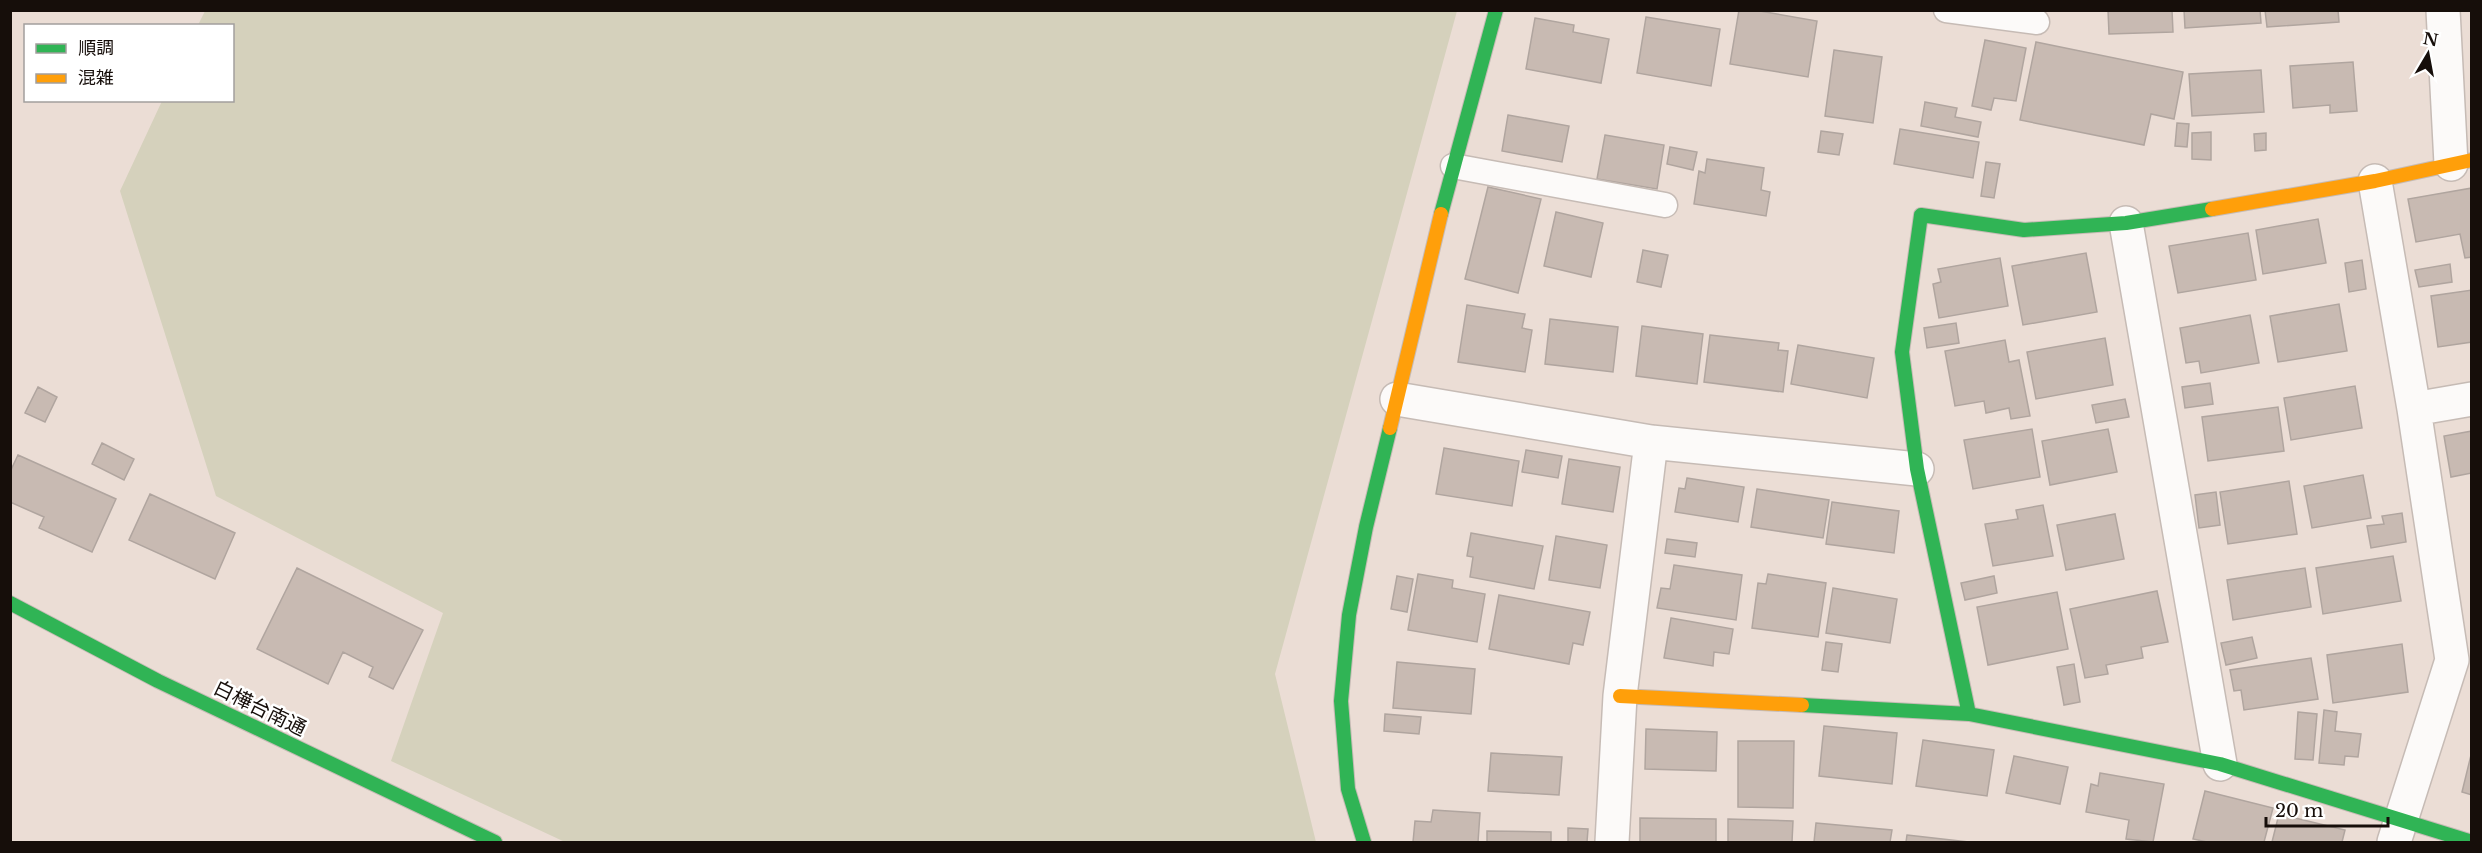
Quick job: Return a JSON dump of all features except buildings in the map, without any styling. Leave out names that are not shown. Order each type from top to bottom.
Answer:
[{"type":"street","points":[[1364,843],[1348,789],[1341,701],[1349,615],[1366,527],[1453,166],[1496,10]]},
{"type":"street","points":[[1969,714],[1917,469],[1902,352],[1921,215],[2024,230],[2126,223],[2375,181],[2461,162],[2443,10]]},
{"type":"street","points":[[2375,181],[2414,409],[2452,660],[2398,831]]},
{"type":"street","points":[[2126,223],[2220,764]]},
{"type":"street","points":[[1397,399],[1652,442],[1917,469]]},
{"type":"street","points":[[2414,409],[2472,399]]},
{"type":"street","points":[[1612,843],[1620,696],[1652,442]]},
{"type":"street","name":"白樺台南通","points":[[10,603],[158,681],[495,843]]},
{"type":"street","points":[[1620,696],[1969,714],[2220,764],[2398,831],[2472,842]]},
{"type":"lane","points":[[1946,10],[2037,22]]},
{"type":"lane","points":[[1453,166],[1665,205]]},
{"type":"shaded area","points":[[205,11],[1457,11],[1275,674],[1316,842],[565,842],[391,761],[443,613],[216,496],[120,191],[162,102],[234,102],[234,24],[198,24]]},
{"type":"traffic: fast","points":[[1441,214],[1496,10]]},
{"type":"traffic: fast","points":[[1969,714],[1917,469],[1902,352],[1921,215],[2024,230],[2126,223],[2212,209]]},
{"type":"traffic: fast","points":[[1364,842],[1348,789],[1341,701],[1349,615],[1366,527],[1390,428]]},
{"type":"traffic: fast","points":[[10,603],[158,681],[495,842]]},
{"type":"traffic: fast","points":[[1802,705],[1969,714],[2220,764],[2472,842]]},
{"type":"traffic: slow","points":[[2212,209],[2375,181],[2472,160]]},
{"type":"traffic: slow","points":[[1390,428],[1441,214]]},
{"type":"traffic: slow","points":[[1620,696],[1802,705]]}]
